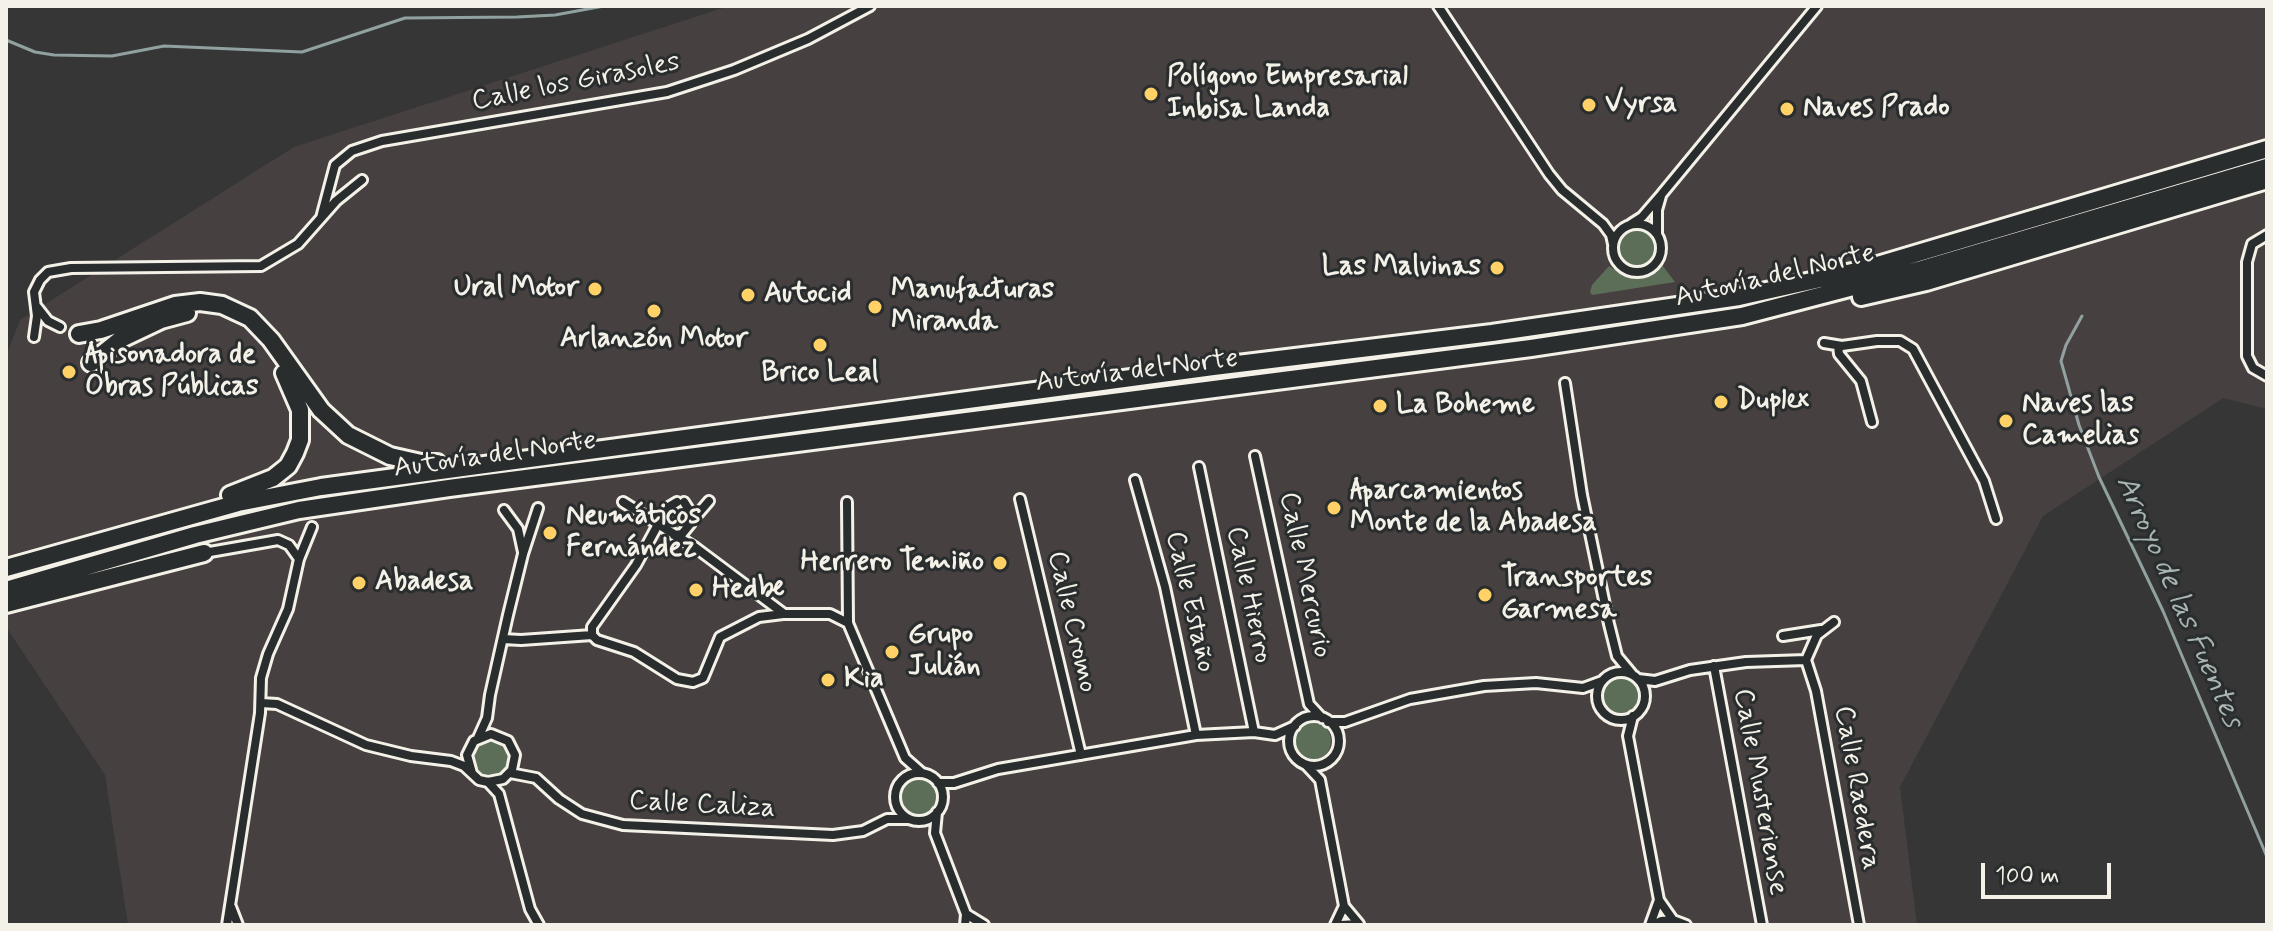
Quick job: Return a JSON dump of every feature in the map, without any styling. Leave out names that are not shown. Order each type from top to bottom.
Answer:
[{"type":"highway","name":"Autovía del Norte","points":[[6,568],[193,514],[276,495],[494,463],[1693,305],[1779,289],[1927,251],[2267,149]]},
{"type":"highway","name":"Autovía del Norte","points":[[6,590],[195,535],[299,510],[1546,346],[1742,316],[1880,281],[2267,167]]},
{"type":"highway","points":[[1742,316],[1811,308],[1926,282],[2267,180]]},
{"type":"highway","points":[[79,334],[118,325],[175,305],[200,302],[222,305],[250,318],[271,340],[321,410],[348,435],[390,456],[421,463],[494,463]]},
{"type":"highway","points":[[91,363],[121,339],[161,320],[192,311],[212,312],[236,320],[247,328],[281,368],[298,400],[302,424],[300,440],[288,466],[261,485],[213,501],[193,514]]},
{"type":"highway","points":[[6,604],[204,553]]},
{"type":"street","name":"Calle los Girasoles","points":[[321,218],[335,165],[352,151],[382,141],[667,92],[774,53],[870,6]]},
{"type":"street","points":[[1438,6],[1549,174],[1611,235],[1613,253],[1622,267],[1630,271],[1646,271],[1659,259],[1657,210],[1661,195]]},
{"type":"street","points":[[1613,244],[1616,236],[1642,217],[1661,195],[1817,6]]},
{"type":"street","points":[[34,337],[37,316],[34,292],[40,280],[56,269],[261,266],[298,244],[336,201],[362,180]]},
{"type":"street","points":[[1596,218],[1617,225],[1645,225],[1657,233]]},
{"type":"street","points":[[2267,235],[2254,241],[2248,252],[2247,344],[2248,360],[2253,368],[2267,376]]},
{"type":"street","points":[[35,303],[48,321],[60,327]]},
{"type":"street","points":[[1824,343],[1838,346],[1889,340],[1900,341],[1913,349],[1984,481],[1996,519]]},
{"type":"street","points":[[1838,346],[1839,354],[1861,381],[1872,422]]},
{"type":"street","points":[[1565,383],[1582,495],[1617,656],[1614,667],[1597,692],[1599,704]]},
{"type":"street","name":"Calle Mercurio","points":[[1255,456],[1309,704]]},
{"type":"street","name":"Calle Hierro","points":[[1199,467],[1254,732]]},
{"type":"street","name":"Calle Estaño","points":[[1135,480],[1165,587],[1196,735]]},
{"type":"street","name":"Calle Cromo","points":[[1020,499],[1081,755]]},
{"type":"street","points":[[671,533],[682,534],[709,501]]},
{"type":"street","points":[[623,502],[660,522],[783,614]]},
{"type":"street","points":[[696,548],[689,538],[691,513],[681,502],[667,508],[636,565],[592,627],[592,635],[597,640],[634,652],[677,679],[693,682],[703,678],[720,637],[759,617],[830,614],[848,623]]},
{"type":"street","points":[[847,502],[848,623],[905,758],[922,773]]},
{"type":"street","points":[[451,761],[468,751],[487,718],[523,554],[538,508]]},
{"type":"street","points":[[504,510],[518,529],[523,554]]},
{"type":"street","points":[[227,925],[264,665],[288,609],[299,559],[312,527]]},
{"type":"street","points":[[204,553],[278,540],[289,545],[299,559]]},
{"type":"street","points":[[759,617],[763,606],[761,596]]},
{"type":"street","points":[[1783,636],[1821,630],[1834,622]]},
{"type":"street","points":[[1275,735],[1309,717],[1345,722],[1410,699],[1484,686],[1536,683],[1583,688],[1616,672],[1655,681],[1714,666],[1806,660],[1821,630]]},
{"type":"street","points":[[503,639],[592,635]]},
{"type":"street","points":[[1617,656],[1643,687],[1645,698]]},
{"type":"street","name":"Calle Raedera","points":[[1806,660],[1816,691],[1859,925]]},
{"type":"street","name":"Calle Musteriense","points":[[1714,666],[1762,925]]},
{"type":"street","points":[[1615,719],[1633,716],[1640,710],[1655,681]]},
{"type":"street","points":[[1583,688],[1628,736]]},
{"type":"street","points":[[261,703],[277,704],[366,745],[451,761],[488,782],[499,794],[530,911],[539,925]]},
{"type":"street","points":[[1291,750],[1290,735],[1309,704],[1337,733],[1338,743]]},
{"type":"street","points":[[1633,716],[1628,736],[1659,900],[1673,920]]},
{"type":"street","points":[[487,718],[511,745],[515,755],[499,794]]},
{"type":"street","points":[[1345,722],[1336,752],[1327,762],[1320,780],[1344,906],[1361,924]]},
{"type":"street","points":[[938,783],[954,783],[998,769],[1196,735],[1254,732],[1275,735],[1320,780]]},
{"type":"street","points":[[477,738],[491,734],[501,737]]},
{"type":"street","points":[[468,751],[467,763],[472,773]]},
{"type":"street","name":"Calle Caliza","points":[[515,755],[526,774],[536,778],[582,814],[623,825],[833,835],[863,831],[887,819],[914,820]]},
{"type":"street","points":[[902,779],[905,758]]},
{"type":"street","points":[[1306,765],[1317,766],[1327,762]]},
{"type":"street","points":[[488,782],[498,781],[508,774],[526,774]]},
{"type":"street","points":[[887,819],[896,788],[909,774],[929,775],[938,783],[942,799]]},
{"type":"street","points":[[954,783],[942,799],[935,833],[966,914],[965,925]]},
{"type":"street","points":[[895,799],[899,811],[935,833]]},
{"type":"street","points":[[914,820],[927,819],[938,811]]},
{"type":"street","points":[[1652,925],[1659,900]]},
{"type":"street","points":[[230,905],[238,925]]},
{"type":"street","points":[[1335,925],[1344,906]]},
{"type":"street","points":[[527,925],[530,911]]},
{"type":"street","points":[[966,914],[984,925]]},
{"type":"street","points":[[1652,925],[1673,920],[1686,925]]},
{"type":"street","points":[[1341,925],[1361,924]]},
{"type":"shaded area","points":[[729,6],[2267,6],[2267,409],[2223,398],[2043,516],[1900,787],[1917,925],[128,925],[105,775],[6,627],[6,356],[20,320],[294,147]]},
{"type":"green space","points":[[1637,230],[1650,235],[1655,248],[1650,261],[1637,266],[1624,261],[1619,248],[1624,235]]},
{"type":"green space","points":[[1662,265],[1675,282],[1592,295],[1590,292],[1592,285],[1609,266],[1624,276],[1636,278],[1650,276]]},
{"type":"green space","points":[[677,509],[685,512],[688,520],[685,528],[677,531],[669,528],[666,520],[669,512]]},
{"type":"green space","points":[[1620,677],[1633,683],[1639,696],[1633,709],[1620,715],[1607,709],[1601,696],[1607,683]]},
{"type":"green space","points":[[1312,722],[1325,728],[1331,741],[1325,754],[1312,760],[1299,754],[1293,741],[1299,728]]},
{"type":"green space","points":[[491,740],[504,745],[509,758],[504,771],[491,776],[478,771],[473,758],[478,745]]},
{"type":"green space","points":[[919,778],[932,784],[938,797],[932,810],[919,816],[906,810],[900,797],[906,784]]},
{"type":"waterway","points":[[6,40],[35,52],[54,55],[112,56],[164,46],[302,52],[405,18],[555,15],[604,6]]},
{"type":"waterway","name":"Arroyo de las Fuentes","points":[[2082,316],[2061,361],[2079,425],[2099,477],[2163,611],[2267,857]]},
{"type":"place","name":"Polígono Empresarial Inbisa Landa","points":[[1151,94]]},
{"type":"place","name":"Vyrsa","points":[[1589,105]]},
{"type":"place","name":"Naves Prado","points":[[1787,109]]},
{"type":"place","name":"Las Malvinas","points":[[1497,268]]},
{"type":"place","name":"Ural Motor","points":[[595,289]]},
{"type":"place","name":"Autocid","points":[[748,295]]},
{"type":"place","name":"Manufacturas Miranda","points":[[875,307]]},
{"type":"place","name":"Arlanzón Motor","points":[[654,311]]},
{"type":"place","name":"Brico Leal","points":[[820,345]]},
{"type":"place","name":"Apisonadora de Obras Públicas","points":[[69,372]]},
{"type":"place","name":"Duplex","points":[[1721,402]]},
{"type":"place","name":"La Boheme","points":[[1380,406]]},
{"type":"place","name":"Naves las Camelias","points":[[2006,421]]},
{"type":"place","name":"Aparcamientos Monte de la Abadesa","points":[[1334,508]]},
{"type":"place","name":"Neumáticos Fernández","points":[[550,533]]},
{"type":"place","name":"Herrero Temiño","points":[[1000,563]]},
{"type":"place","name":"Abadesa","points":[[359,583]]},
{"type":"place","name":"Hedbe","points":[[696,590]]},
{"type":"place","name":"Transportes Garmesa","points":[[1485,595]]},
{"type":"place","name":"Grupo Julián","points":[[892,652]]},
{"type":"place","name":"Kia","points":[[828,680]]}]
